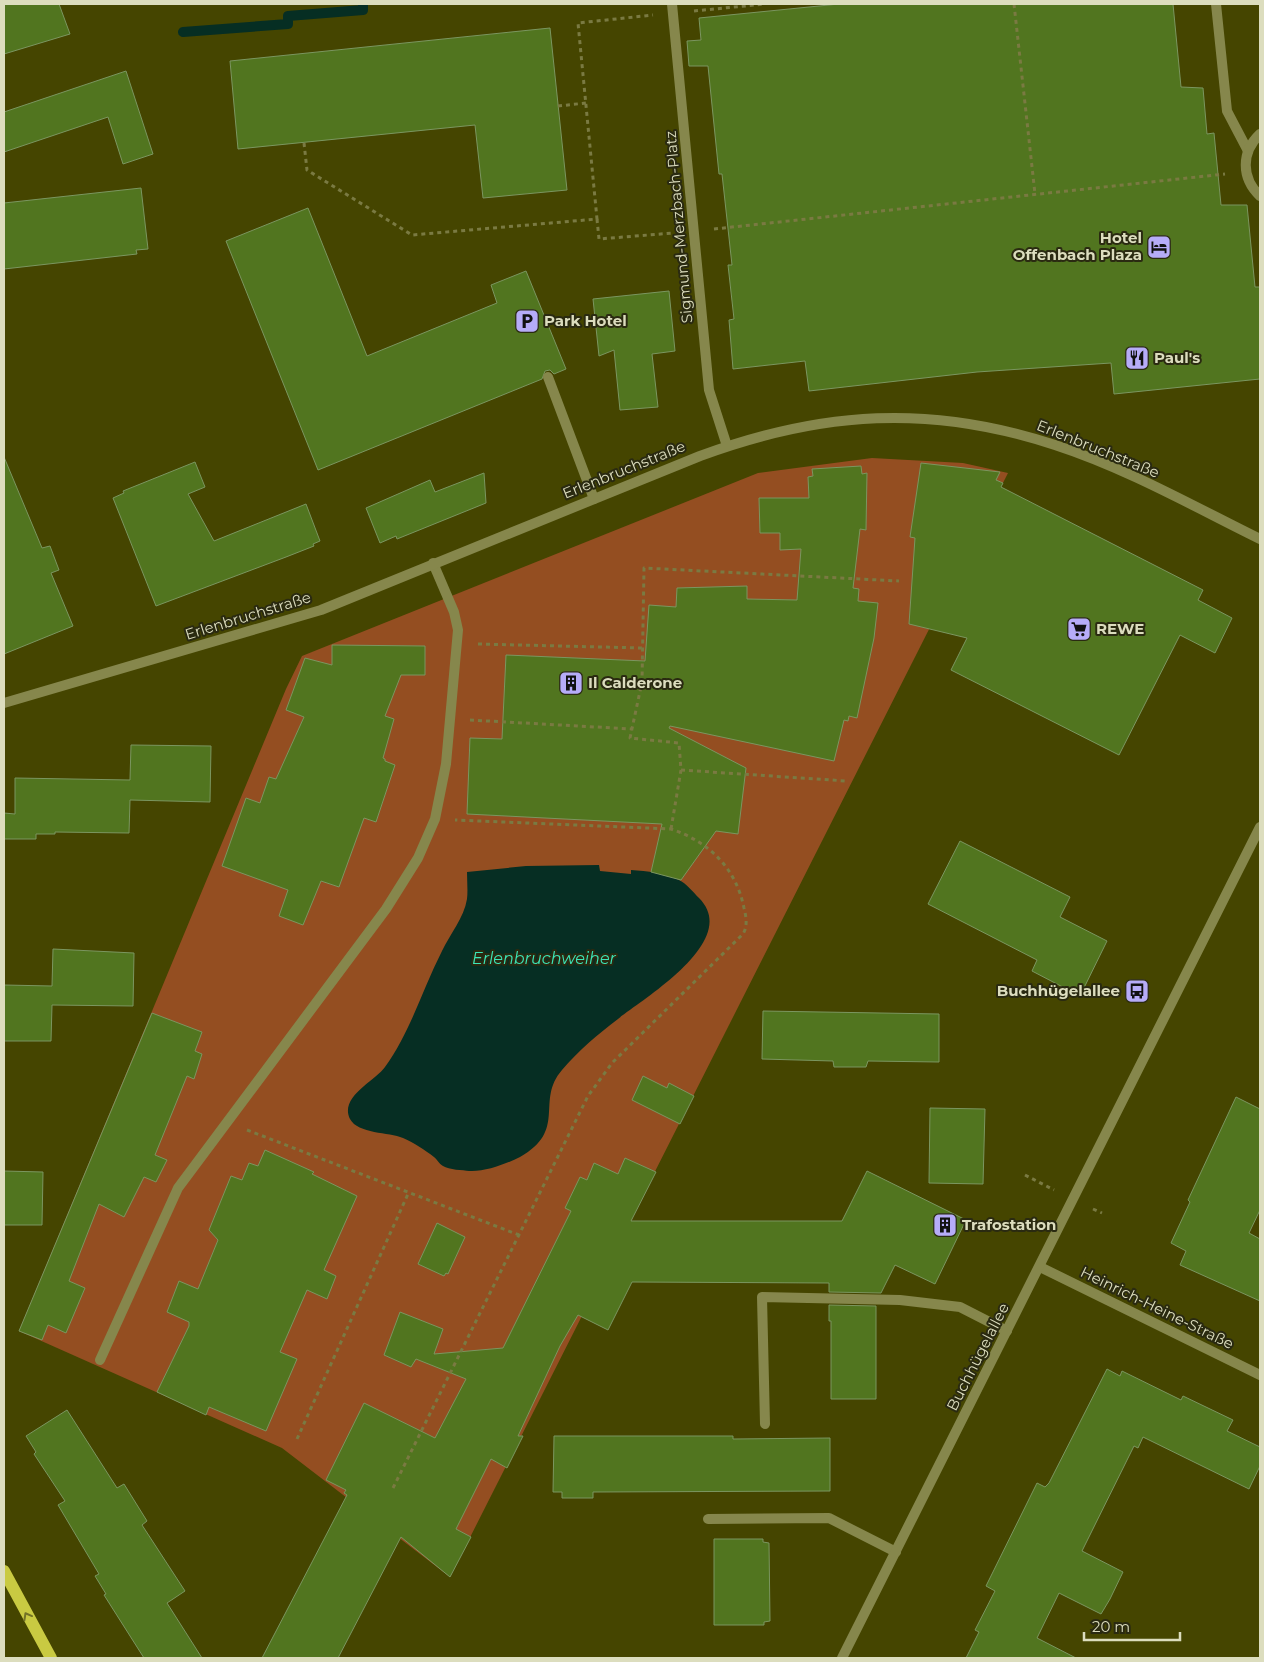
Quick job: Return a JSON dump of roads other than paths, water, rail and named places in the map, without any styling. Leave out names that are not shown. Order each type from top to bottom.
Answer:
[{"type":"main road","points":[[4,1571],[51,1658]]},
{"type":"street","points":[[1216,4],[1227,111],[1248,150]]},
{"type":"street","name":"Sigmund-Merzbach-Platz","points":[[672,8],[709,390],[727,446]]},
{"type":"street","points":[[1260,134],[1248,150],[1245,172],[1250,183],[1260,196]]},
{"type":"street","points":[[548,377],[594,499]]},
{"type":"street","name":"Erlenbruchstraße","points":[[4,704],[292,620],[727,446],[798,427],[859,418],[919,418],[974,424],[1038,440],[1084,456],[1143,481],[1260,539]]},
{"type":"street","points":[[100,1360],[178,1188],[386,909],[418,858],[435,819],[446,764],[452,719],[458,630],[454,612],[433,563]]},
{"type":"street","name":"Buchhügelallee","points":[[842,1658],[1260,827]]},
{"type":"street","name":"Heinrich-Heine-Straße","points":[[1040,1267],[1260,1375]]},
{"type":"street","points":[[765,1424],[762,1297],[900,1300],[960,1307],[1007,1331]]},
{"type":"street","points":[[708,1519],[829,1518],[896,1552]]},
{"type":"water","name":"Erlenbruchweiher","points":[[599,865],[600,871],[631,874],[631,870],[650,872],[682,881],[699,898],[709,914],[708,932],[699,949],[685,966],[596,1037],[562,1070],[554,1082],[551,1093],[547,1126],[543,1136],[534,1147],[520,1157],[495,1167],[475,1171],[456,1170],[443,1166],[419,1146],[407,1140],[367,1130],[354,1124],[350,1119],[348,1111],[349,1104],[360,1090],[385,1067],[394,1053],[409,1025],[442,951],[463,913],[467,899],[467,872],[526,866]]},
{"type":"waterway","points":[[183,32],[288,24],[288,16],[363,10],[363,4]]},
{"type":"place","name":"Hotel Offenbach Plaza","points":[[1159,247]]},
{"type":"place","name":"Park Hotel","points":[[527,321]]},
{"type":"place","name":"Paul's","points":[[1137,358]]},
{"type":"place","name":"REWE","points":[[1079,629]]},
{"type":"place","name":"Il Calderone","points":[[571,683]]},
{"type":"place","name":"Buchhügelallee","points":[[1137,991]]},
{"type":"place","name":"Trafostation","points":[[945,1225]]}]
